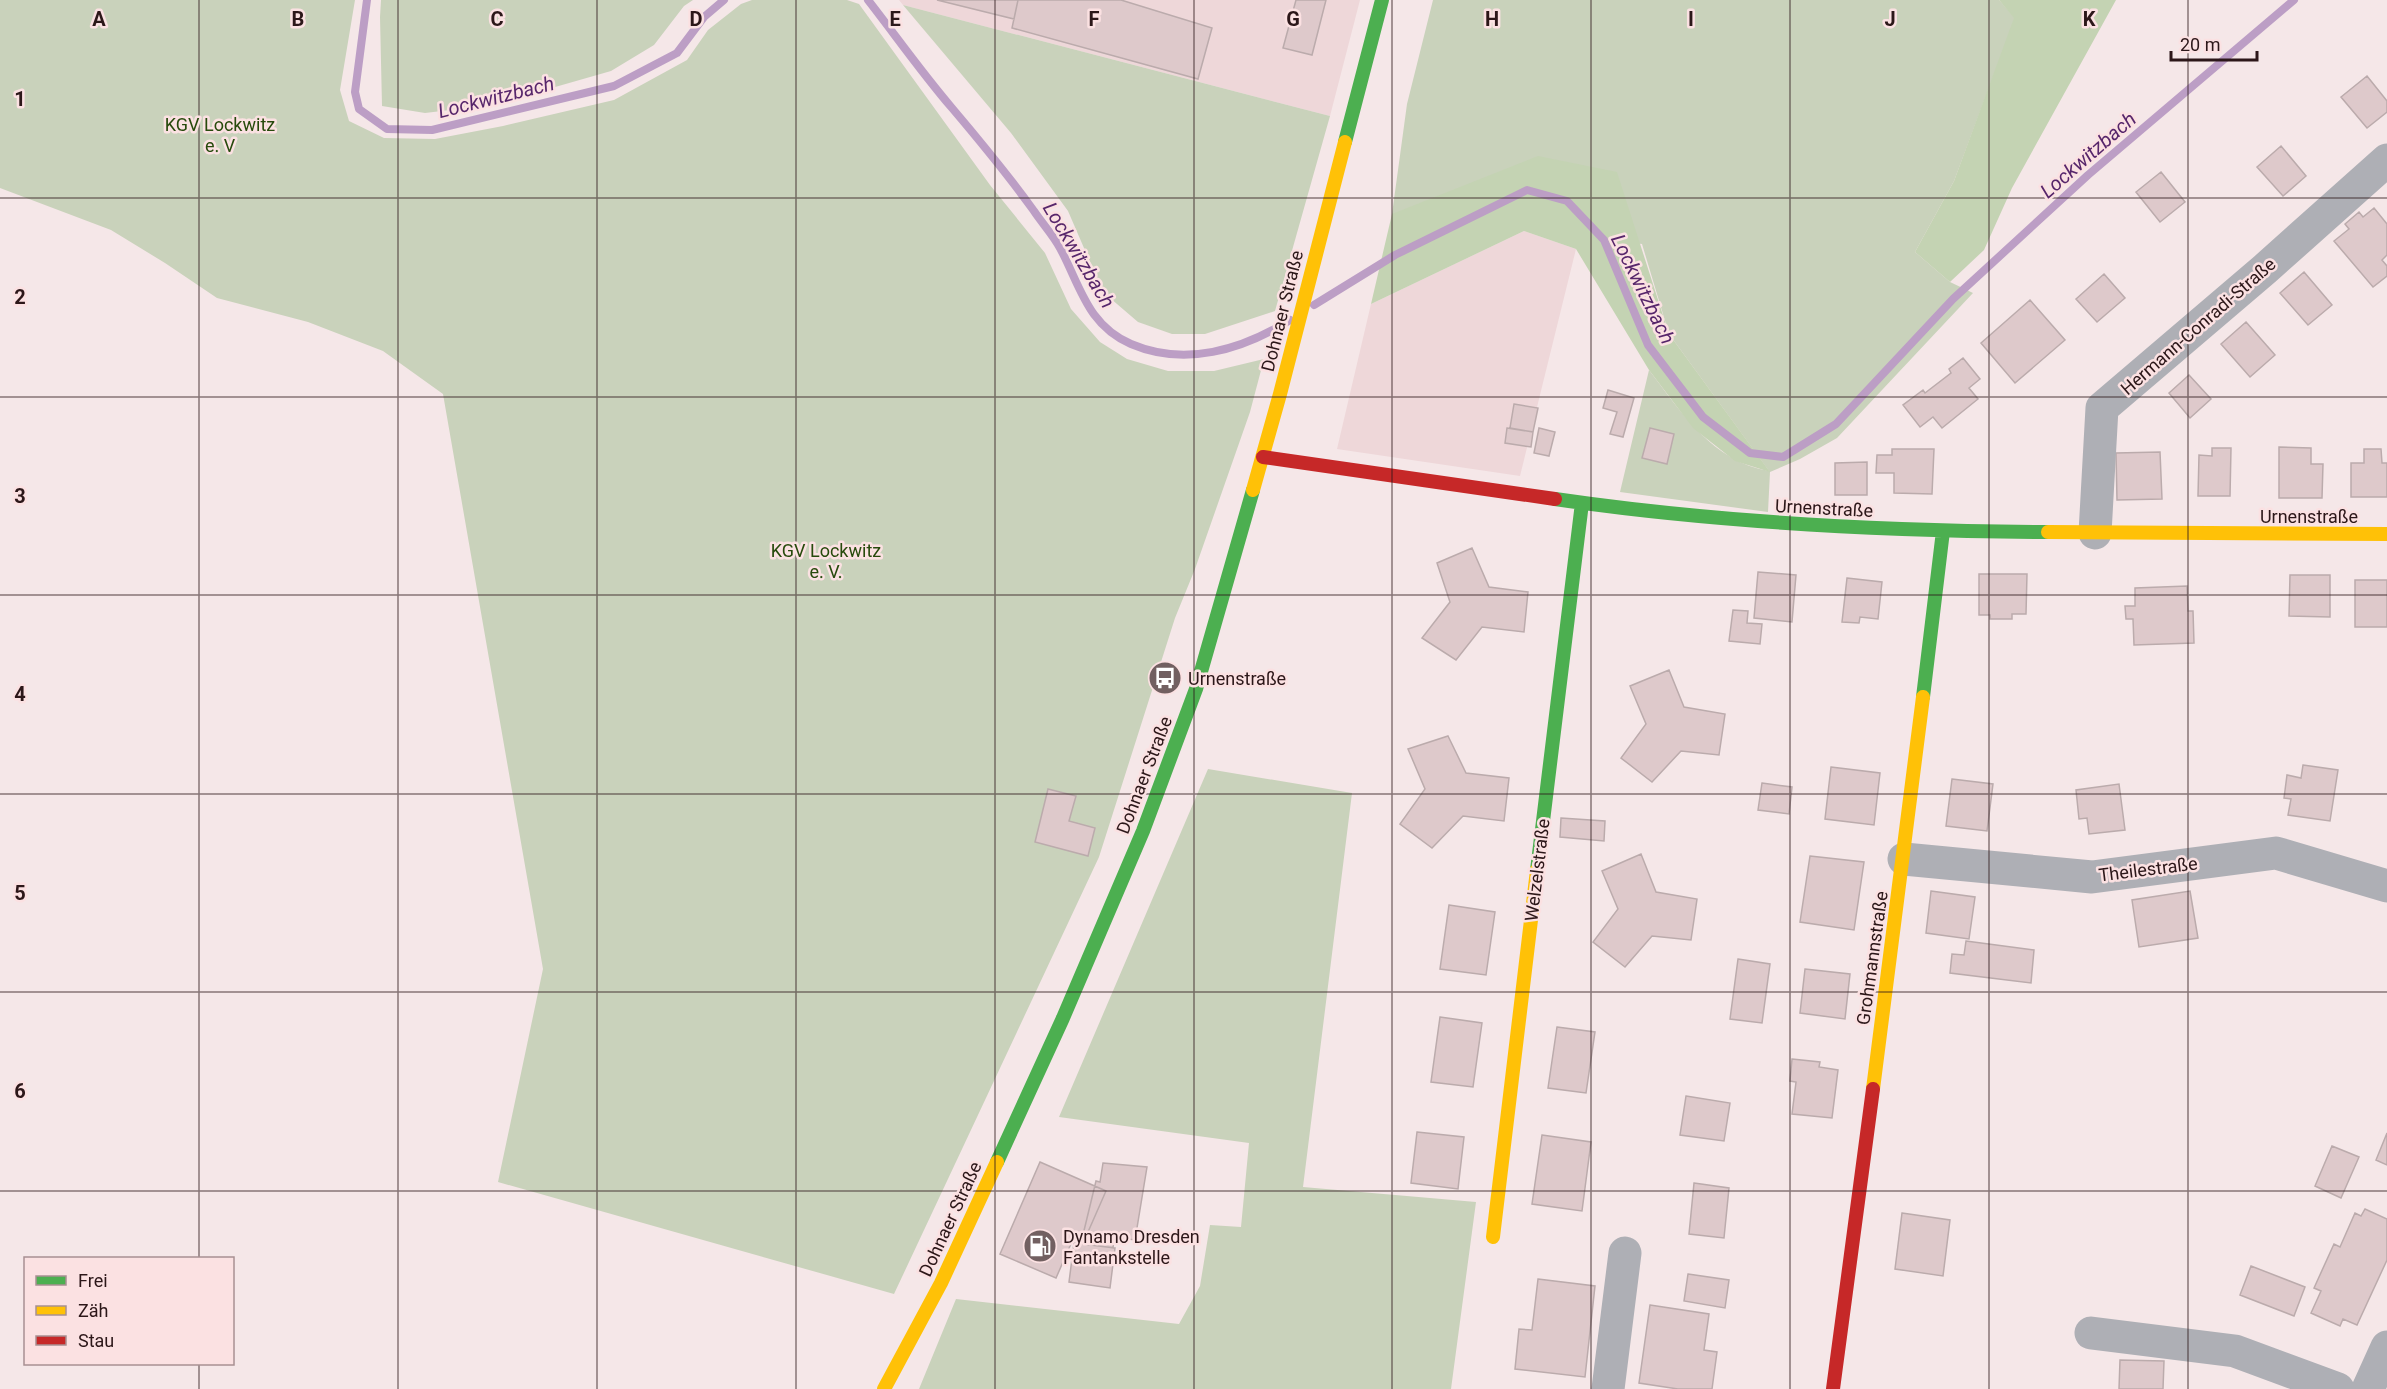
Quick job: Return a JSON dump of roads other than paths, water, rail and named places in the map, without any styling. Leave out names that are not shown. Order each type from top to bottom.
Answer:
[{"type":"street","name":"Dohnaer Straße","points":[[884,1389],[941,1282],[1063,1018],[1143,831],[1196,689],[1263,457],[1382,0]]},
{"type":"street","name":"Hermann-Conradi-Straße","points":[[2095,532],[2102,408],[2265,269],[2387,160]]},
{"type":"street","name":"Urnenstraße","points":[[1263,457],[1581,503],[1767,523],[1943,531],[2387,534]]},
{"type":"street","name":"Welzelstraße","points":[[1493,1237],[1581,503]]},
{"type":"street","name":"Grohmannstraße","points":[[1833,1389],[1904,860],[1943,531]]},
{"type":"street","name":"Theilestraße","points":[[1904,860],[2092,877],[2276,853],[2387,886]]},
{"type":"street","points":[[1608,1389],[1625,1253]]},
{"type":"street","points":[[2091,1333],[2235,1351],[2338,1389]]},
{"type":"street","points":[[2368,1389],[2387,1347]]},
{"type":"waterway","name":"Lockwitzbach","points":[[367,0],[355,92],[359,109],[387,129],[432,130],[614,86],[677,53],[704,17],[724,0]]},
{"type":"waterway","name":"Lockwitzbach","points":[[868,0],[1024,198],[1057,243],[1086,303],[1094,315],[1116,336],[1151,351],[1192,354],[1233,347],[1272,331],[1290,320]]},
{"type":"waterway","name":"Lockwitzbach","points":[[1314,305],[1395,255],[1527,190],[1567,201],[1604,240],[1648,345],[1703,417],[1750,453],[1783,457],[1836,424],[1953,299],[2088,175],[2294,0]]},
{"type":"place","name":"Urnenstraße","points":[[1165,678]]},
{"type":"place","name":"Dynamo Dresden Fantankstelle","points":[[1040,1246]]},
{"type":"park label","name":"KGV Lockwitz e. V","points":[[220,134]]},
{"type":"park label","name":"KGV Lockwitz e. V.","points":[[826,560]]}]
